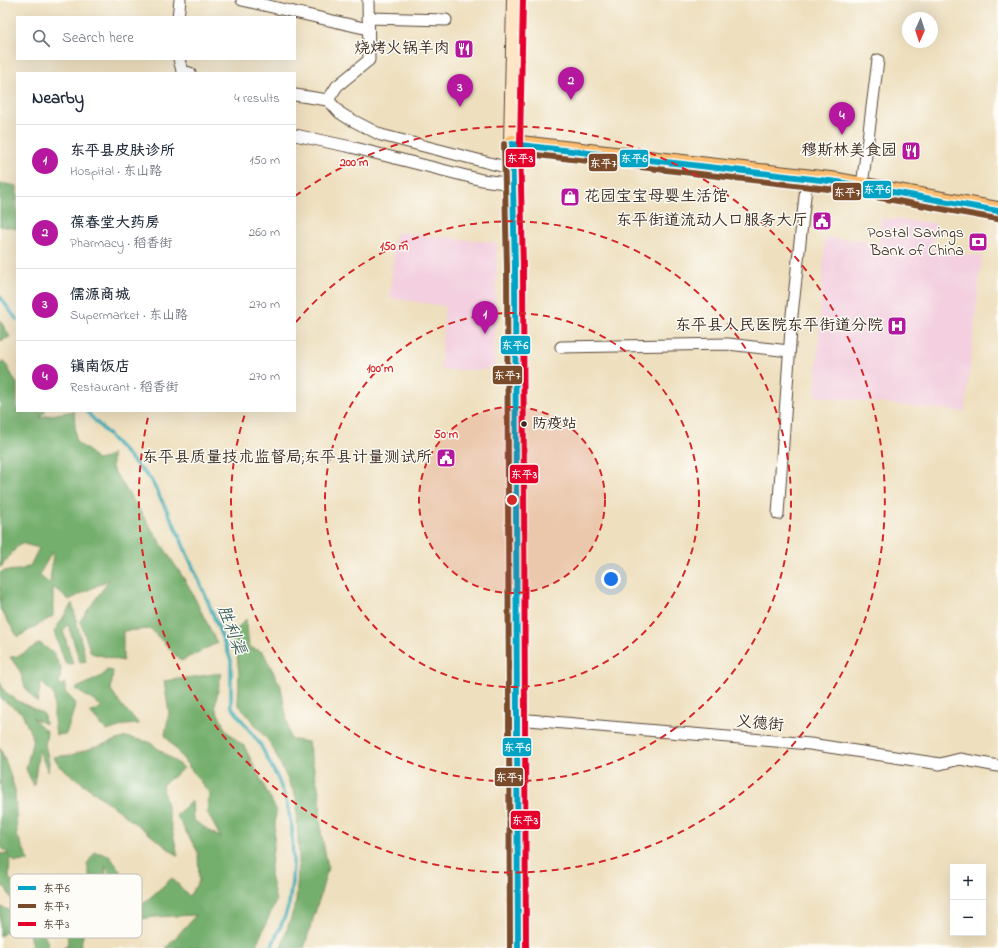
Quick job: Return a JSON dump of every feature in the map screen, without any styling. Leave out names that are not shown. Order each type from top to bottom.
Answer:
[{"type":"main road","points":[[512,144],[807,178],[862,186],[998,211]]},
{"type":"street","points":[[242,0],[368,24],[446,20]]},
{"type":"street","points":[[328,100],[337,86],[369,60],[368,0]]},
{"type":"street","points":[[515,0],[512,144],[515,275],[518,948]]},
{"type":"street","points":[[179,60],[182,71],[186,72]]},
{"type":"street","points":[[862,186],[878,60]]},
{"type":"street","points":[[296,95],[328,100],[340,113],[381,135],[513,176]]},
{"type":"street","points":[[296,135],[351,147],[482,180],[513,176]]},
{"type":"street","points":[[778,514],[792,314],[807,178]]},
{"type":"street","points":[[561,347],[728,344],[789,351]]},
{"type":"street","name":"义德街","points":[[517,719],[810,744],[940,764],[960,759],[998,766]]},
{"type":"shaded area","name":"东平县人民医院东平街道分院","points":[[880,218],[935,223],[933,250],[982,256],[965,412],[815,396],[825,237],[880,243]]},
{"type":"shaded area","points":[[395,232],[497,243],[494,366],[484,370],[440,370],[445,306],[390,298]]},
{"type":"green space","points":[[0,183],[16,186],[16,229],[0,226]]},
{"type":"green space","points":[[0,320],[10,337],[0,341]]},
{"type":"green space","points":[[4,361],[16,382],[16,412],[45,412],[40,417],[74,412],[76,442],[89,451],[96,460],[107,458],[112,453],[112,468],[188,585],[217,643],[181,661],[151,629],[123,631],[123,661],[91,653],[80,621],[110,579],[69,600],[53,587],[53,616],[18,637],[0,609],[0,573],[3,571],[20,570],[30,566],[39,548],[20,543],[0,568],[0,364]],"holes":[[[53,552],[50,584],[39,575]]]},
{"type":"green space","points":[[72,603],[86,661],[80,662],[68,624],[63,631],[73,664],[66,664],[54,632]]},
{"type":"green space","points":[[246,619],[249,647],[263,652],[281,687],[290,739],[308,742],[320,796],[321,832],[328,867],[304,948],[281,948],[296,902],[299,858],[296,797],[271,744],[238,704],[239,673],[237,656],[230,637]]},
{"type":"green space","points":[[40,643],[54,654],[61,669],[59,686],[65,683],[65,692],[74,701],[75,706],[66,734],[56,735],[54,720],[54,695],[41,682],[37,703],[25,687],[20,671],[10,657],[19,656]]},
{"type":"green space","points":[[107,670],[113,671],[111,690],[122,706],[139,724],[125,725],[107,731],[90,713],[103,707],[75,689],[102,676]]},
{"type":"green space","points":[[221,673],[215,707],[226,731],[244,746],[276,810],[270,875],[276,901],[255,948],[166,948],[196,915],[142,919],[142,903],[143,904],[172,878],[189,896],[199,881],[198,852],[176,815],[192,801],[193,820],[221,838],[207,812],[209,793],[165,735],[169,713],[164,681]]},
{"type":"green space","points":[[0,682],[4,691],[18,701],[44,714],[45,724],[32,717],[47,732],[45,745],[49,762],[48,772],[39,750],[34,786],[26,769],[33,739],[22,713],[0,698]]},
{"type":"green space","points":[[126,737],[149,742],[184,768],[162,785],[178,856],[61,767],[53,757],[71,755]]},
{"type":"green space","points":[[0,748],[15,790],[17,835],[29,861],[15,862],[10,857],[10,896],[5,887],[0,886],[0,853],[9,855],[0,846]]},
{"type":"green space","points":[[95,852],[109,855],[122,874],[110,874],[105,866],[106,874],[89,874],[87,864]]},
{"type":"green space","points":[[0,907],[10,911],[10,929],[0,936]]},
{"type":"green space","points":[[30,938],[46,938],[49,948],[32,948]]},
{"type":"green space","points":[[68,938],[82,938],[80,948],[62,948],[68,944]]},
{"type":"waterway","name":"胜利渠","points":[[0,297],[16,319]]},
{"type":"waterway","name":"胜利渠","points":[[87,412],[151,480],[173,522],[206,597],[231,660],[231,706],[260,744],[278,779],[287,803],[292,828],[292,881],[289,904],[271,948]]},
{"type":"transit line","name":"东平3","points":[[523,0],[520,144],[523,267],[526,948]]},
{"type":"transit line","name":"东平7","points":[[504,144],[507,267],[510,948]]},
{"type":"transit line","name":"东平6","points":[[512,144],[515,267],[518,948]]},
{"type":"transit line","name":"东平6","points":[[512,144],[838,182],[998,211]]},
{"type":"transit line","name":"东平7","points":[[511,152],[837,190],[997,219]]},
{"type":"place","name":"烧烤火锅羊肉","points":[[464,49]]},
{"type":"place","name":"葆春堂大药房","points":[[571,100]]},
{"type":"place","name":"儒源商城","points":[[460,107]]},
{"type":"place","name":"镇南饭店","points":[[842,135]]},
{"type":"place","name":"穆斯林美食园","points":[[911,151]]},
{"type":"place","name":"花园宝宝母婴生活馆","points":[[570,197]]},
{"type":"place","name":"东平街道流动人口服务大厅","points":[[822,221]]},
{"type":"place","name":"Postal Savings Bank of China","points":[[978,242]]},
{"type":"place","name":"东平县人民医院东平街道分院","points":[[897,326]]},
{"type":"place","name":"东平县皮肤诊所","points":[[485,334]]},
{"type":"place","name":"防疫站","points":[[524,424]]},
{"type":"place","name":"东平县质量技术监督局;东平县计量测试所","points":[[446,458]]}]
